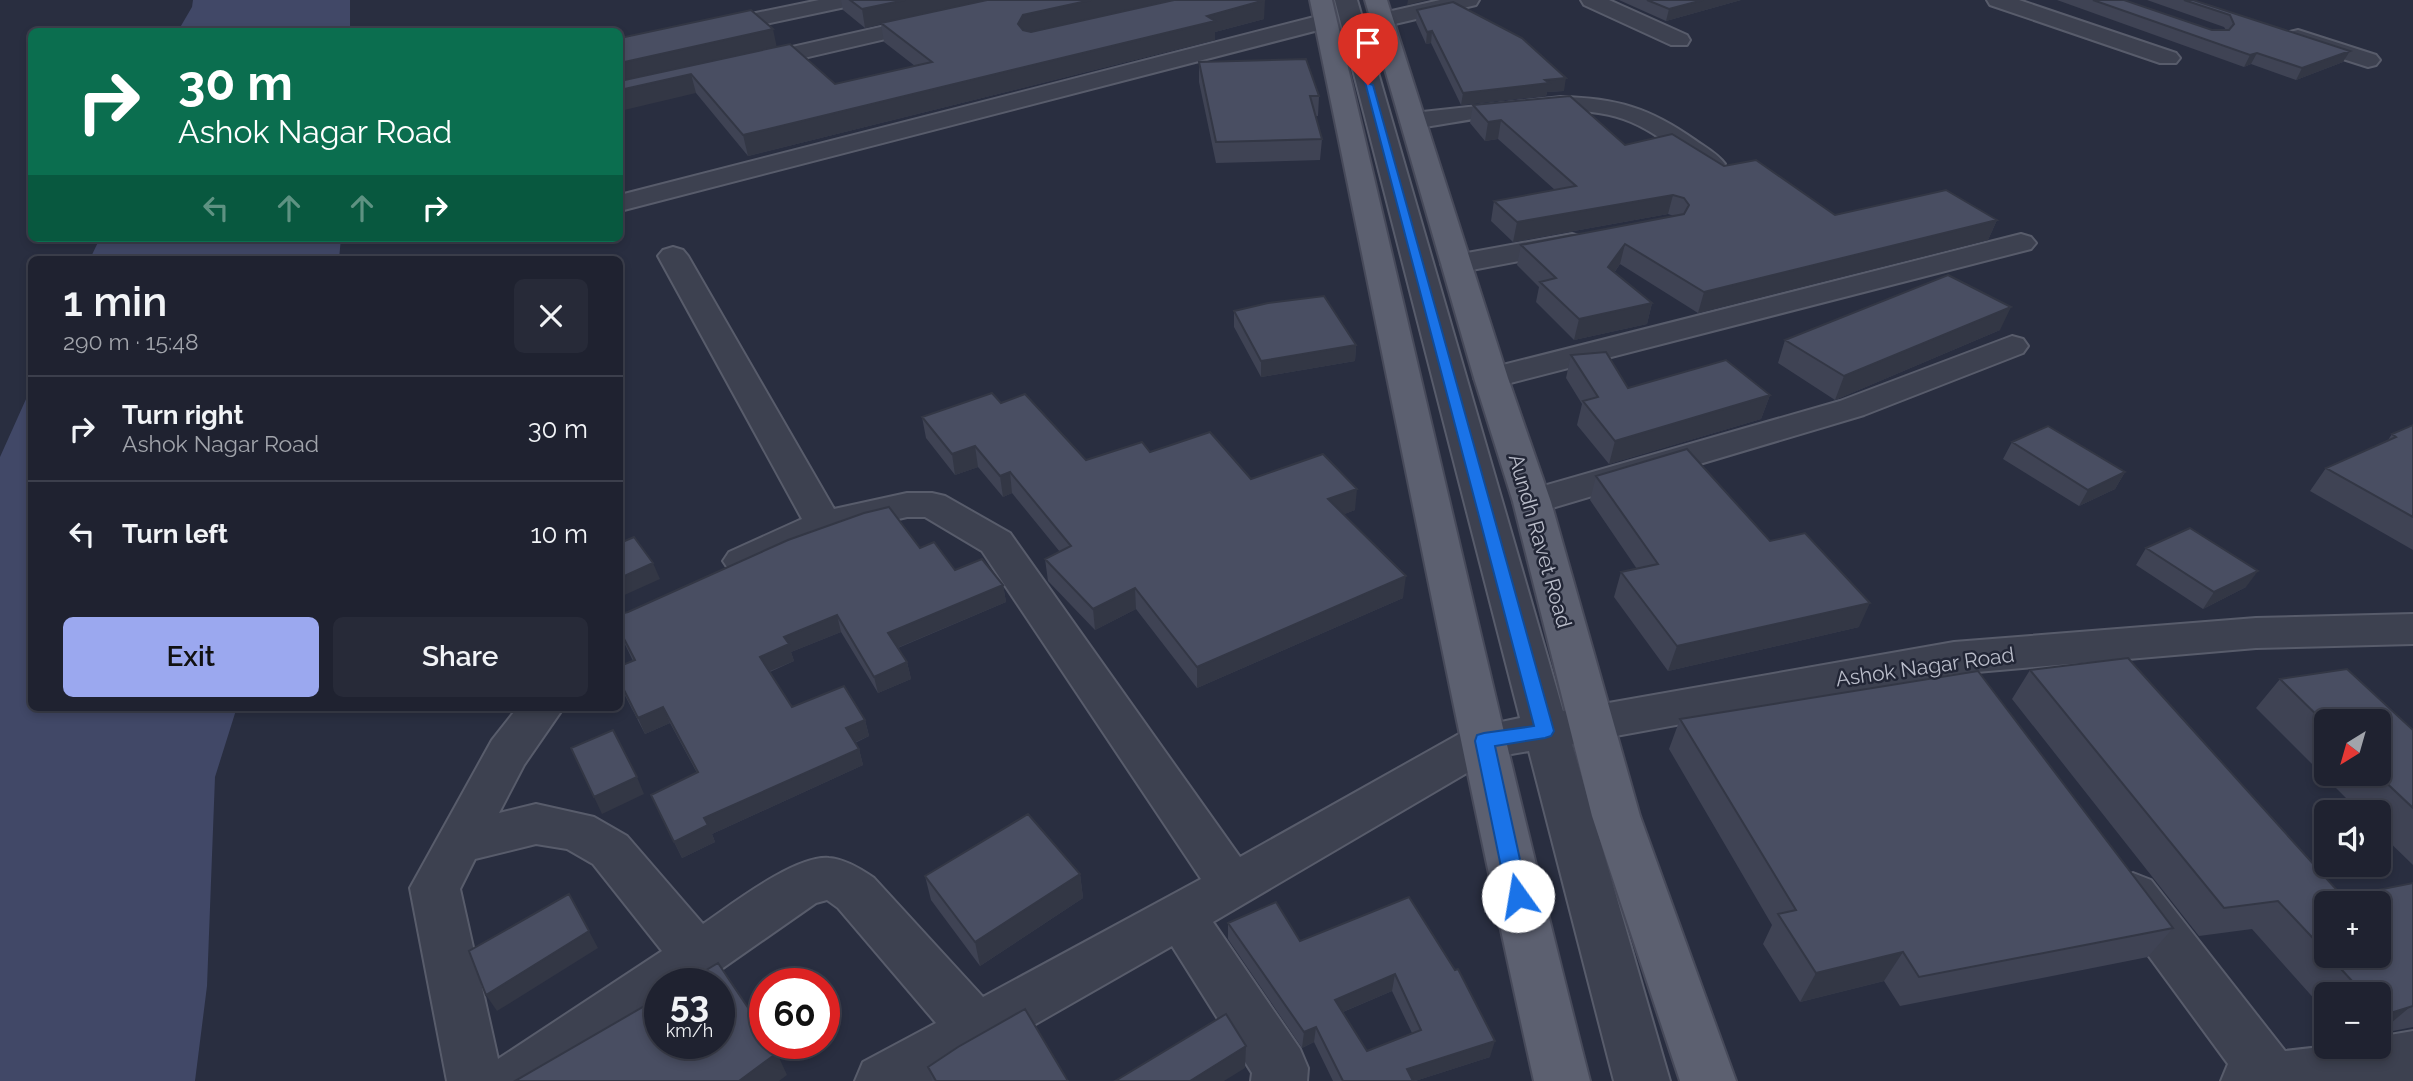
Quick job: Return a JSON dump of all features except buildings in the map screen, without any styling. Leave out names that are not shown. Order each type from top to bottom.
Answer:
[{"type":"main road","points":[[1331,7],[1499,817],[1562,1081]]},
{"type":"main road","name":"Aundh Ravet Road","points":[[1379,10],[1491,378],[1532,502],[1616,816],[1708,1081]]},
{"type":"street","points":[[623,47],[850,0]]},
{"type":"street","points":[[723,70],[1028,0]]},
{"type":"street","points":[[1379,10],[1468,0]]},
{"type":"street","points":[[1592,0],[1679,40]]},
{"type":"street","points":[[1998,0],[2168,58]]},
{"type":"street","points":[[623,202],[1331,7],[1545,731],[1642,1081]]},
{"type":"street","points":[[2277,30],[2368,60]]},
{"type":"street","points":[[1413,121],[1568,103],[1606,105],[1640,116],[1718,168]]},
{"type":"street","points":[[1456,264],[1602,238]]},
{"type":"street","points":[[1491,378],[2021,243]]},
{"type":"street","points":[[673,256],[824,524]]},
{"type":"street","points":[[1532,502],[1852,408],[2012,346]]},
{"type":"street","points":[[704,578],[824,524],[906,505],[932,505],[996,542],[1233,886]]},
{"type":"street","name":"Ashok Nagar Road","points":[[1484,741],[1954,658],[2256,633],[2413,629]]},
{"type":"street","points":[[1954,658],[1988,702]]},
{"type":"street","points":[[475,1081],[435,888],[508,753],[539,711]]},
{"type":"street","points":[[884,1081],[1233,886],[1484,741]]},
{"type":"street","points":[[459,844],[536,824],[577,831],[610,850],[698,956]]},
{"type":"street","points":[[2106,858],[2259,1080],[2331,1073],[2413,1057]]},
{"type":"street","points":[[514,1081],[798,888],[820,878],[838,879],[856,893],[976,1029]]},
{"type":"street","points":[[1180,915],[1280,1068],[1279,1081]]},
{"type":"water","points":[[193,0],[350,0],[350,28],[180,28]]},
{"type":"water","points":[[98,242],[341,242],[339,256],[91,256]]},
{"type":"water","points":[[28,395],[28,711],[236,711],[215,777],[207,986],[195,1081],[0,1081],[0,457]]},
{"type":"route","points":[[1368,85],[1545,731],[1484,741],[1518,896]]}]
